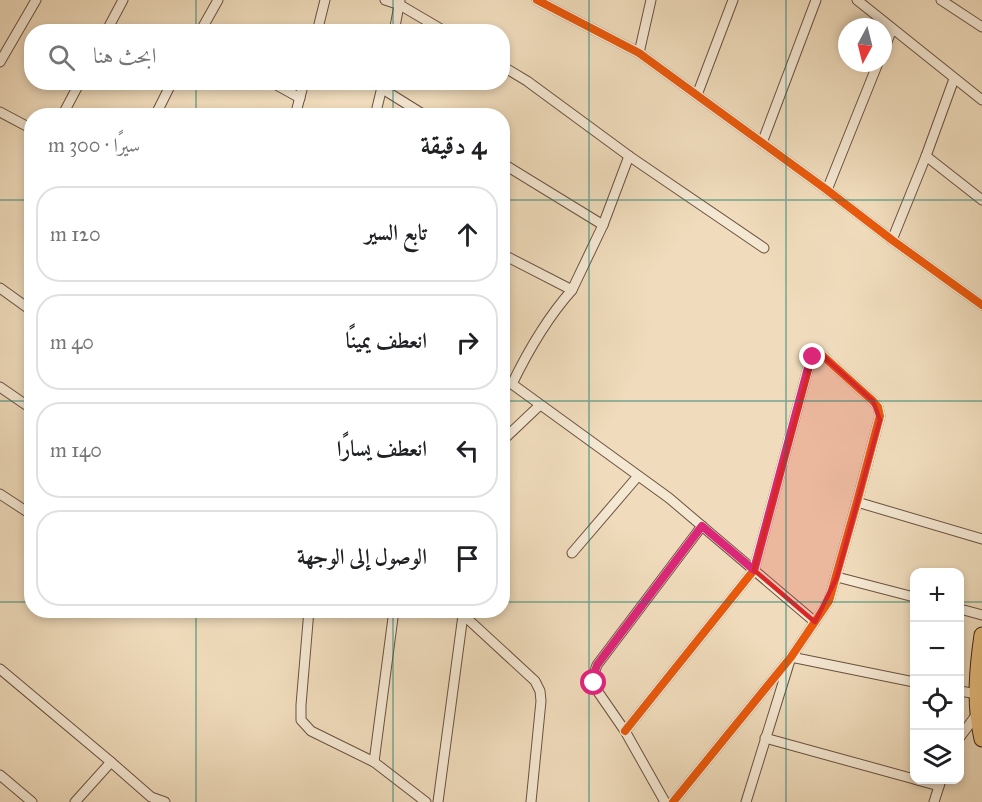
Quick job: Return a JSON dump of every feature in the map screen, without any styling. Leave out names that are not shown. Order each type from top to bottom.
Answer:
[{"type":"main road","points":[[982,635],[976,694],[982,739]]},
{"type":"street","points":[[0,62],[36,0]]},
{"type":"street","points":[[110,24],[123,0]]},
{"type":"street","points":[[204,24],[218,0]]},
{"type":"street","points":[[319,24],[325,0]]},
{"type":"street","points":[[385,0],[400,2],[434,24]]},
{"type":"street","points":[[537,0],[639,52],[982,305]]},
{"type":"street","points":[[639,52],[651,0]]},
{"type":"street","points":[[697,95],[733,0]]},
{"type":"street","points":[[762,143],[816,0]]},
{"type":"street","points":[[857,0],[879,18]]},
{"type":"street","points":[[941,0],[982,27]]},
{"type":"street","points":[[396,24],[400,2]]},
{"type":"street","points":[[892,29],[982,100]]},
{"type":"street","points":[[510,71],[764,248]]},
{"type":"street","points":[[827,190],[874,72]]},
{"type":"street","points":[[892,240],[954,79]]},
{"type":"street","points":[[66,108],[76,90]]},
{"type":"street","points":[[159,108],[168,90]]},
{"type":"street","points":[[286,90],[300,98]]},
{"type":"street","points":[[297,108],[302,90]]},
{"type":"street","points":[[377,108],[381,90]]},
{"type":"street","points":[[389,90],[415,108]]},
{"type":"street","points":[[0,112],[24,125]]},
{"type":"street","points":[[629,156],[603,225],[572,291],[558,305],[528,351],[512,384],[669,498],[815,622]]},
{"type":"street","points":[[926,156],[982,200]]},
{"type":"street","points":[[510,168],[603,225]]},
{"type":"street","points":[[510,258],[572,291]]},
{"type":"street","points":[[0,288],[24,305]]},
{"type":"street","points":[[625,731],[754,570],[810,361],[818,355],[825,357],[873,401],[880,412],[880,420],[858,502],[829,601],[791,657],[673,802]]},
{"type":"street","points":[[0,387],[24,404]]},
{"type":"street","points":[[510,433],[540,405]]},
{"type":"street","points":[[572,554],[638,476]]},
{"type":"street","points":[[0,494],[24,510]]},
{"type":"street","points":[[858,502],[982,539]]},
{"type":"street","points":[[665,802],[625,731],[596,689],[593,677],[597,665],[702,526]]},
{"type":"street","points":[[837,577],[910,596]]},
{"type":"street","points":[[964,610],[982,615]]},
{"type":"street","points":[[308,618],[301,705],[302,720],[311,731],[374,762],[426,802]]},
{"type":"street","points":[[374,762],[392,618]]},
{"type":"street","points":[[438,802],[459,618]]},
{"type":"street","points":[[466,618],[535,681],[540,692],[531,802]]},
{"type":"street","points":[[791,657],[910,681]]},
{"type":"street","points":[[746,802],[791,657]]},
{"type":"street","points":[[0,669],[151,797],[165,802]]},
{"type":"street","points":[[964,692],[976,694]]},
{"type":"street","points":[[964,732],[977,714]]},
{"type":"street","points":[[765,738],[910,777]]},
{"type":"street","points":[[75,802],[111,762]]},
{"type":"street","points":[[0,776],[32,802]]},
{"type":"street","points":[[934,802],[940,784]]},
{"type":"highlighted area","points":[[823,356],[873,401],[880,420],[837,577],[815,622],[754,570],[813,357]]},
{"type":"cycle path","points":[[537,0],[639,53],[982,305]]},
{"type":"cycle path","points":[[625,731],[754,570],[810,361],[815,355],[823,356],[873,401],[878,407],[880,416],[829,601],[791,657],[673,802]]},
{"type":"route","points":[[594,683],[593,677],[597,665],[702,526],[754,570],[810,361],[813,357]]}]
